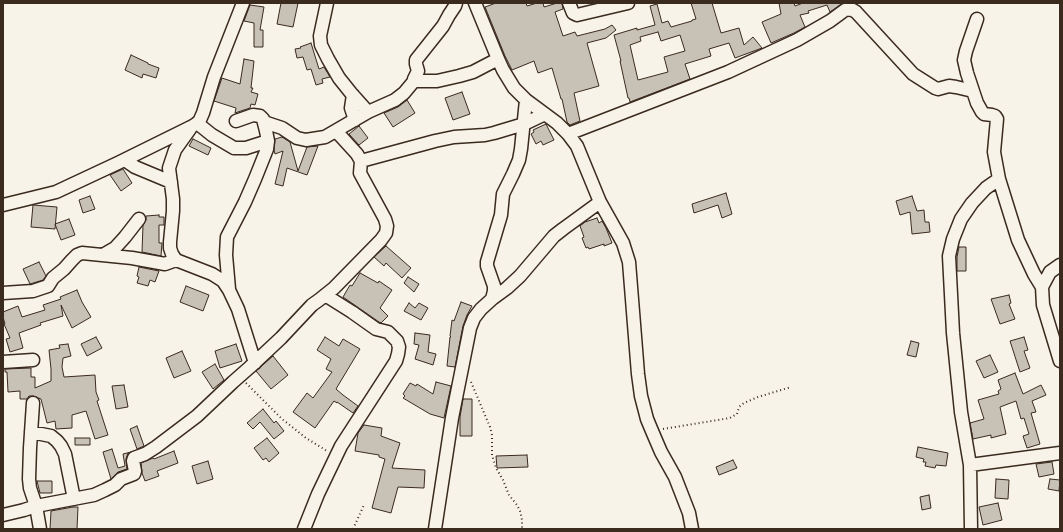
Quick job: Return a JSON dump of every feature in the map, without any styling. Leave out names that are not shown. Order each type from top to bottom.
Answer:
[{"type":"street","points":[[3,205],[56,192],[125,160],[199,122],[204,113],[214,77],[243,3]]},
{"type":"street","points":[[327,3],[320,36],[321,45],[339,78],[368,112]]},
{"type":"street","points":[[264,122],[282,128],[297,138],[306,140],[325,137],[368,112],[395,100],[414,81],[418,71],[416,60],[443,26],[456,3]]},
{"type":"street","points":[[475,3],[503,70],[514,88],[526,100],[568,134],[577,146],[600,202],[623,243],[629,262],[641,396],[647,419],[661,452],[675,477],[689,513],[692,529]]},
{"type":"street","points":[[569,3],[573,13],[577,15],[628,3]]},
{"type":"street","points":[[568,134],[728,72],[797,40],[830,21],[845,10],[851,9],[856,12],[913,74],[938,89],[949,86],[974,91]]},
{"type":"street","points":[[976,19],[964,60],[967,73],[977,103],[982,112],[984,114],[995,116],[997,119],[994,152],[999,179],[1018,240],[1034,274],[1042,287],[1043,305],[1060,361]]},
{"type":"street","points":[[414,81],[437,81],[459,76],[473,72],[498,59]]},
{"type":"street","points":[[352,95],[351,108],[355,120]]},
{"type":"street","points":[[492,299],[494,286],[487,262],[501,215],[503,194],[519,160],[526,100]]},
{"type":"street","points":[[361,161],[454,137],[485,135],[524,124],[545,114]]},
{"type":"street","points":[[229,290],[226,255],[227,237],[255,179],[267,149],[268,141],[264,122],[260,116],[252,115],[236,121]]},
{"type":"street","points":[[194,125],[234,148],[246,148],[268,141]]},
{"type":"street","points":[[194,125],[175,150],[171,158],[169,168],[174,211],[170,248],[176,260],[212,274],[223,281],[238,308],[255,363]]},
{"type":"street","points":[[3,515],[36,506],[94,495],[115,485],[121,479],[134,474],[134,458],[145,454],[156,447],[197,416],[281,338],[312,305],[334,288],[381,240],[386,233],[387,226],[385,219],[360,173],[361,161],[357,154],[336,131]]},
{"type":"street","points":[[125,160],[135,167],[171,182]]},
{"type":"street","points":[[971,529],[970,465],[959,398],[948,256],[961,219],[972,203],[986,188],[999,179]]},
{"type":"street","points":[[435,529],[452,418],[470,328],[474,318],[481,309],[520,276],[554,236],[600,202]]},
{"type":"street","points":[[103,255],[115,248],[139,219]]},
{"type":"street","points":[[3,293],[33,291],[48,286],[53,278],[77,255],[82,253],[132,258],[165,264],[176,260]]},
{"type":"street","points":[[1042,287],[1050,272],[1060,265]]},
{"type":"street","points":[[304,529],[318,494],[341,446],[396,361],[399,347],[397,341],[388,332],[376,330],[352,312],[325,295]]},
{"type":"street","points":[[3,362],[33,360]]},
{"type":"street","points":[[33,403],[29,479],[40,529]]},
{"type":"street","points":[[31,432],[51,436],[62,446],[74,499]]},
{"type":"street","points":[[970,465],[1060,453]]},
{"type":"path","points":[[463,364],[490,427],[492,435],[492,455],[496,468],[509,495],[520,511],[522,529]]},
{"type":"path","points":[[240,377],[282,419],[306,438],[336,456]]},
{"type":"path","points":[[652,431],[730,418],[737,414],[739,407],[744,403],[791,387]]},
{"type":"path","points":[[353,529],[364,505]]},
{"type":"building","points":[[281,3],[298,3],[293,27],[277,24]]},
{"type":"building","points":[[496,3],[526,3],[527,6],[543,3],[544,7],[562,3],[563,9],[555,12],[563,36],[575,32],[577,36],[605,29],[612,25],[616,30],[606,38],[587,43],[599,86],[574,93],[580,121],[570,125],[567,122],[562,99],[552,68],[538,73],[534,61],[512,70],[485,7]]},
{"type":"building","points":[[691,3],[712,3],[721,33],[739,28],[744,45],[753,37],[762,48],[735,58],[729,43],[709,49],[711,56],[685,64],[690,79],[630,102],[614,35],[637,28],[637,30],[655,25],[650,6],[657,4],[662,23],[668,21],[671,27],[696,19]],"holes":[[[658,32],[661,41],[680,35],[685,51],[664,57],[668,72],[638,80],[630,45],[641,41],[640,37]]]},
{"type":"building","points":[[779,3],[794,3],[795,6],[803,3],[843,3],[830,12],[827,5],[808,11],[809,13],[800,15],[805,27],[771,43],[762,22],[781,14]]},
{"type":"building","points":[[250,5],[264,7],[260,30],[263,30],[263,47],[254,47],[254,23],[244,21]]},
{"type":"building","points":[[311,43],[319,69],[324,67],[330,77],[322,79],[323,83],[316,85],[311,69],[307,70],[303,57],[297,58],[295,49]]},
{"type":"building","points":[[131,55],[159,68],[156,78],[143,74],[142,78],[125,70]]},
{"type":"building","points":[[244,59],[254,61],[251,88],[253,88],[251,92],[258,94],[255,105],[251,104],[250,108],[235,113],[236,108],[214,101],[222,78],[240,84]]},
{"type":"building","points":[[462,92],[470,114],[453,120],[445,98]]},
{"type":"building","points":[[407,100],[415,113],[393,127],[384,113],[398,107]]},
{"type":"building","points":[[546,124],[554,140],[543,145],[541,141],[536,144],[531,134],[534,132],[533,130]]},
{"type":"building","points":[[359,126],[368,138],[359,145],[349,134]]},
{"type":"building","points":[[282,137],[290,142],[298,171],[307,147],[318,146],[307,175],[287,168],[283,186],[275,184],[283,151],[275,154],[274,150],[275,139]]},
{"type":"building","points":[[193,139],[211,148],[208,155],[189,146]]},
{"type":"building","points":[[123,169],[132,183],[121,191],[110,175]]},
{"type":"building","points":[[726,193],[732,214],[722,218],[718,205],[694,213],[692,204]]},
{"type":"building","points":[[90,196],[95,209],[83,213],[79,200]]},
{"type":"building","points":[[912,196],[917,211],[924,210],[925,222],[929,222],[930,232],[912,234],[910,212],[900,215],[896,201]]},
{"type":"building","points":[[33,205],[57,207],[55,229],[31,227]]},
{"type":"building","points":[[159,215],[159,217],[164,217],[164,225],[159,225],[159,243],[162,243],[161,256],[142,252],[143,225],[146,220],[146,216]]},
{"type":"building","points":[[597,218],[599,223],[602,221],[612,243],[589,249],[588,247],[586,248],[582,238],[584,237],[580,226],[585,222]]},
{"type":"building","points":[[69,219],[75,235],[61,240],[55,224]]},
{"type":"building","points":[[386,246],[411,268],[402,278],[386,263],[384,266],[374,257]]},
{"type":"building","points":[[959,247],[966,247],[966,271],[957,271]]},
{"type":"building","points":[[39,262],[46,276],[43,280],[30,284],[23,269]]},
{"type":"building","points":[[139,267],[159,271],[155,282],[150,280],[148,286],[137,283],[139,277],[137,276]]},
{"type":"building","points":[[360,273],[378,283],[379,281],[392,290],[380,308],[388,316],[381,323],[343,297],[350,285],[352,286]]},
{"type":"building","points":[[408,277],[419,284],[414,292],[404,283]]},
{"type":"building","points":[[186,286],[209,295],[203,311],[180,302]]},
{"type":"building","points":[[77,290],[91,317],[72,328],[61,305],[63,316],[40,323],[41,325],[19,333],[23,348],[10,352],[6,339],[10,338],[4,324],[3,312],[18,306],[22,317],[45,310],[43,305],[61,299],[60,297]]},
{"type":"building","points":[[1009,295],[1011,303],[1009,304],[1015,319],[1000,324],[991,299]]},
{"type":"building","points":[[461,302],[472,306],[463,326],[455,367],[447,366],[452,320],[454,321]]},
{"type":"building","points":[[409,303],[415,308],[419,303],[428,308],[421,320],[404,311]]},
{"type":"building","points":[[415,333],[430,335],[428,352],[436,354],[433,365],[415,359],[419,345],[414,344]]},
{"type":"building","points":[[96,337],[102,348],[87,356],[81,344]]},
{"type":"building","points":[[325,337],[339,346],[343,339],[360,349],[336,389],[358,406],[353,413],[334,401],[315,428],[293,412],[307,393],[313,398],[332,372],[326,369],[331,359],[317,350]]},
{"type":"building","points":[[1024,337],[1028,350],[1024,351],[1030,368],[1020,372],[1010,341]]},
{"type":"building","points":[[911,341],[919,343],[916,357],[907,355]]},
{"type":"building","points":[[68,344],[71,356],[63,358],[62,367],[64,377],[95,375],[96,392],[99,400],[97,401],[108,435],[95,439],[86,411],[72,415],[72,428],[56,429],[55,421],[47,423],[41,399],[29,396],[27,399],[20,399],[20,391],[8,392],[7,372],[5,372],[5,369],[31,368],[31,377],[35,377],[35,388],[51,381],[49,350],[60,348],[59,345]]},
{"type":"building","points":[[236,344],[242,361],[220,368],[215,351]]},
{"type":"building","points":[[182,351],[191,371],[174,378],[166,358]]},
{"type":"building","points":[[990,355],[998,372],[984,378],[976,361]]},
{"type":"building","points":[[273,356],[288,375],[271,389],[256,371]]},
{"type":"building","points":[[215,364],[224,380],[213,389],[202,372]]},
{"type":"building","points":[[1015,373],[1023,394],[1041,385],[1046,395],[1032,401],[1036,412],[1031,413],[1040,444],[1027,448],[1023,436],[1029,434],[1024,418],[1021,419],[1016,401],[1000,407],[1006,434],[991,438],[991,435],[973,439],[970,423],[984,419],[978,400],[999,394],[998,391],[1001,389],[998,380]]},
{"type":"building","points":[[436,382],[451,386],[444,418],[430,414],[403,398],[405,396],[403,394],[410,383],[416,386],[417,384],[433,394]]},
{"type":"building","points":[[124,385],[128,407],[116,409],[112,386]]},
{"type":"building","points":[[463,399],[472,399],[472,436],[460,436],[460,417]]},
{"type":"building","points":[[263,409],[274,423],[276,421],[284,431],[274,439],[260,422],[253,429],[247,423]]},
{"type":"building","points":[[364,425],[382,428],[381,436],[400,443],[392,468],[425,470],[424,488],[398,487],[391,513],[372,508],[385,459],[379,457],[379,455],[355,451],[358,433]]},
{"type":"building","points":[[137,426],[144,446],[137,449],[130,429]]},
{"type":"building","points":[[75,438],[90,438],[90,445],[75,445]]},
{"type":"building","points":[[267,438],[279,453],[269,462],[266,458],[263,460],[254,448]]},
{"type":"building","points":[[918,447],[948,453],[946,466],[936,465],[935,468],[925,466],[926,462],[923,462],[924,459],[916,457]]},
{"type":"building","points":[[112,449],[118,468],[125,466],[123,454],[131,452],[128,453],[126,459],[127,469],[118,472],[111,479],[103,452]]},
{"type":"building","points":[[174,451],[178,463],[157,471],[159,476],[145,481],[141,463]]},
{"type":"building","points":[[527,455],[528,467],[497,468],[496,456]]},
{"type":"building","points":[[733,460],[737,468],[719,475],[716,467]]},
{"type":"building","points":[[208,461],[213,479],[197,484],[192,466]]},
{"type":"building","points":[[1052,462],[1054,474],[1039,477],[1036,464]]},
{"type":"building","points":[[996,479],[1009,480],[1008,499],[995,498]]},
{"type":"building","points":[[1050,479],[1060,480],[1059,491],[1048,489]]},
{"type":"building","points":[[37,481],[52,481],[52,493],[40,493]]},
{"type":"building","points":[[929,495],[931,508],[922,510],[920,497]]},
{"type":"building","points":[[998,503],[1002,520],[983,525],[979,507]]},
{"type":"building","points":[[78,507],[77,529],[50,529],[51,511]]}]
